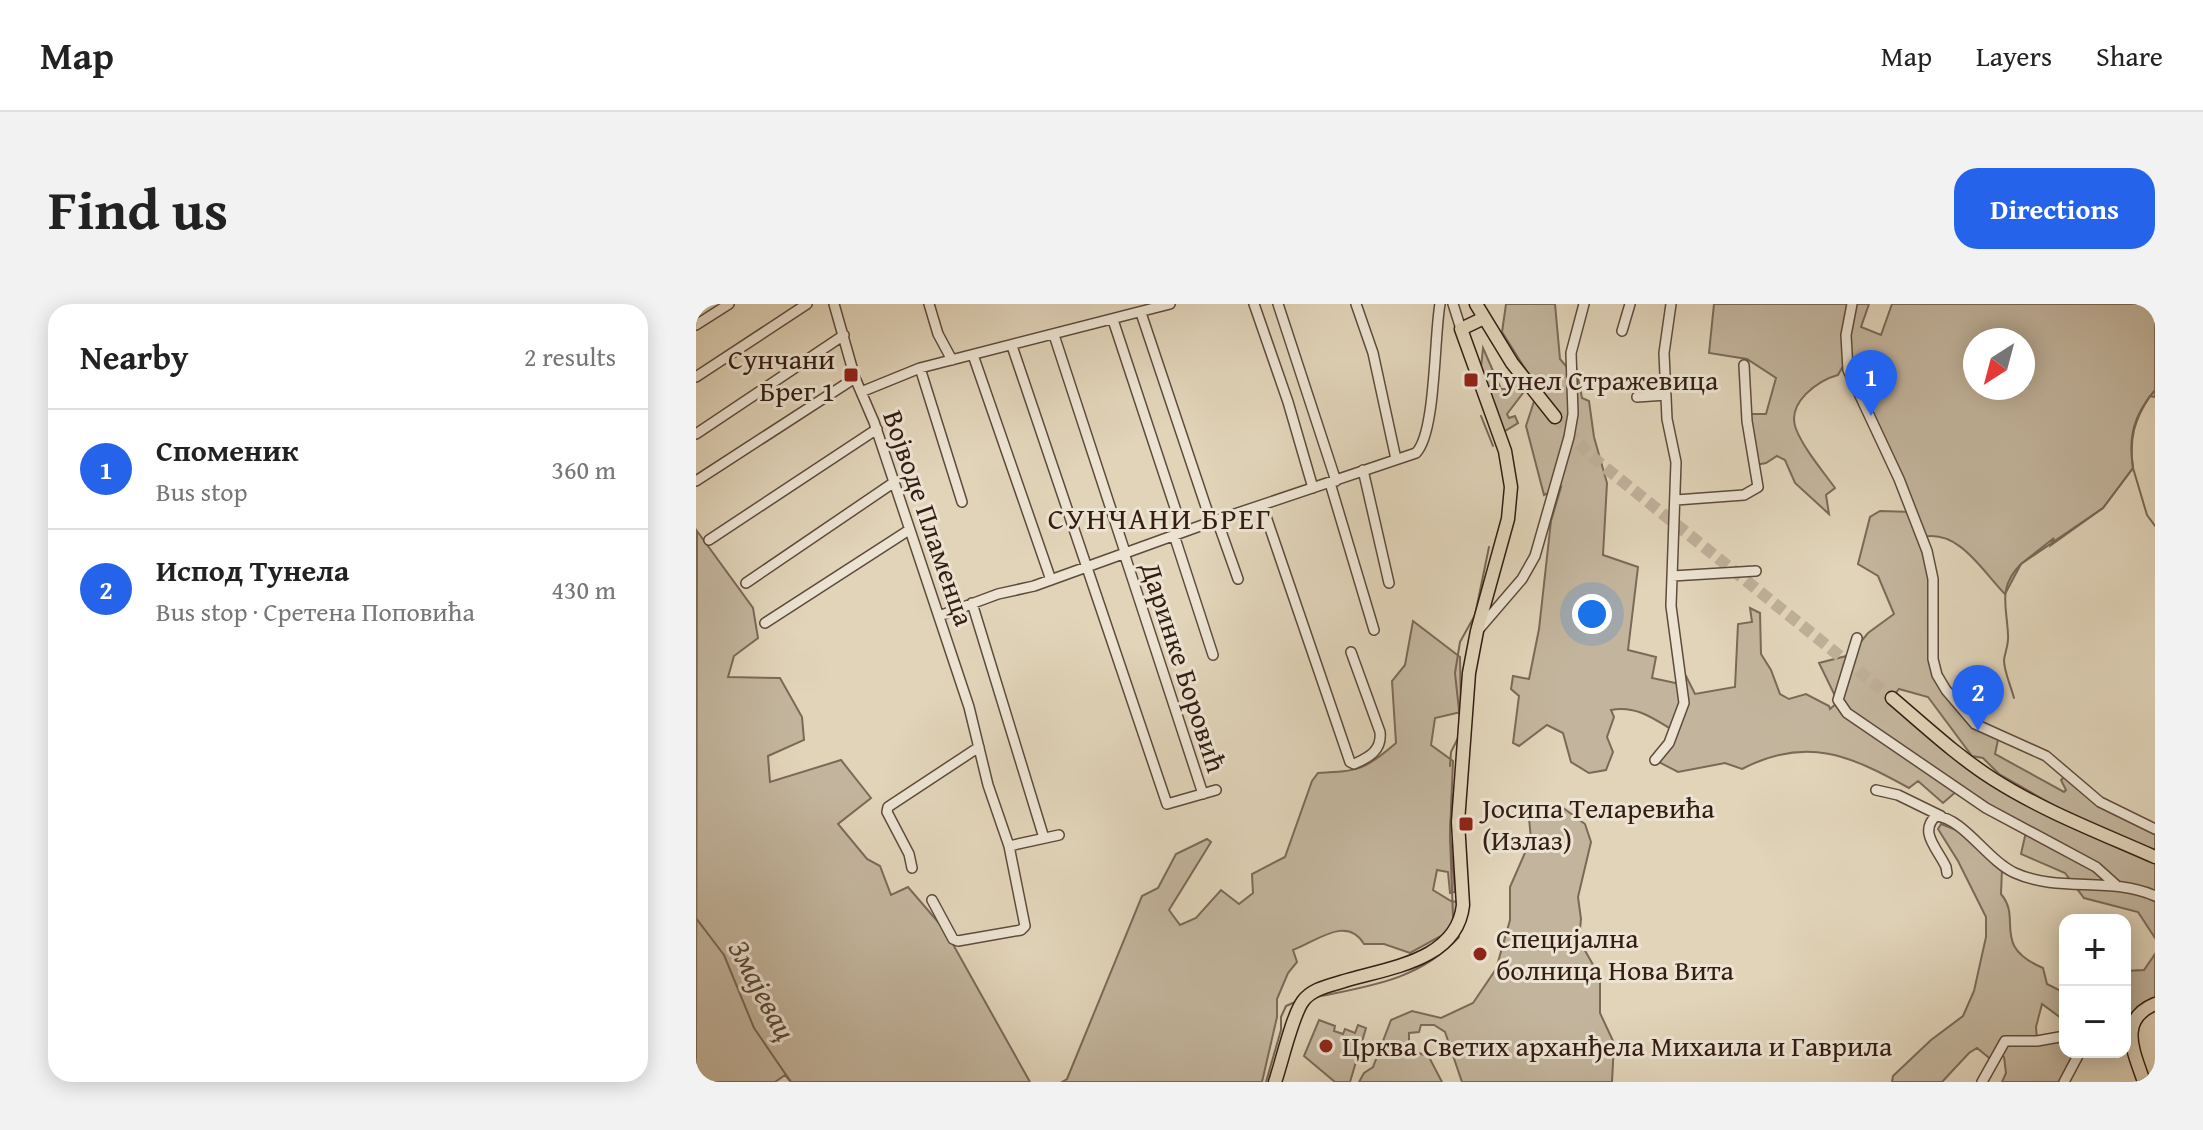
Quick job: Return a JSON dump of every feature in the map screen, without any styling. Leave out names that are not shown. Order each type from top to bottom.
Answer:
[{"type":"main road","points":[[1476,304],[1518,373],[1555,417]]},
{"type":"main road","points":[[1275,1082],[1305,998],[1329,985],[1427,955],[1450,937],[1461,919],[1458,807],[1469,673],[1477,631],[1508,519],[1510,473],[1501,439],[1461,329],[1484,318]]},
{"type":"main road","points":[[1892,698],[1952,750],[1994,780],[2060,815],[2155,857]]},
{"type":"main road","points":[[2131,1020],[2155,1004]]},
{"type":"main road","points":[[2131,1038],[2144,1082]]},
{"type":"street","points":[[696,325],[729,304]]},
{"type":"street","points":[[696,377],[807,304]]},
{"type":"street","name":"Војводе Пламенца","points":[[834,304],[855,378],[877,429],[969,707],[988,785],[1009,846],[1026,923],[1023,929],[958,941],[953,939],[932,900]]},
{"type":"street","points":[[929,304],[938,334],[952,360]]},
{"type":"street","points":[[861,392],[920,368],[1170,304]]},
{"type":"street","points":[[1254,304],[1288,402],[1313,488]]},
{"type":"street","points":[[1278,304],[1333,482],[1374,630]]},
{"type":"street","points":[[1356,304],[1376,364],[1396,459]]},
{"type":"street","points":[[939,616],[1416,453],[1423,445],[1430,409],[1440,304]]},
{"type":"street","points":[[1453,304],[1461,329]]},
{"type":"street","points":[[1477,631],[1516,586],[1535,556],[1565,455],[1573,414],[1571,353],[1584,304]]},
{"type":"street","points":[[1622,331],[1630,304]]},
{"type":"street","points":[[1655,760],[1669,743],[1684,706],[1671,606],[1676,458],[1667,419],[1664,353],[1671,304]]},
{"type":"street","points":[[1852,304],[1846,335],[1848,370],[1904,490],[1930,564],[1934,599],[1933,659],[1937,675],[1968,718],[1981,728],[2046,756],[2100,802],[2155,829]]},
{"type":"street","points":[[1141,313],[1214,521],[1238,579]]},
{"type":"street","points":[[1113,320],[1213,655]]},
{"type":"street","points":[[696,434],[844,335]]},
{"type":"street","name":"Даринке Боровић","points":[[1054,335],[1203,794]]},
{"type":"street","points":[[1012,346],[1167,804],[1216,790]]},
{"type":"street","points":[[973,355],[1051,580]]},
{"type":"street","points":[[1676,500],[1744,495],[1758,487],[1747,421],[1744,365]]},
{"type":"street","points":[[920,368],[962,502]]},
{"type":"street","points":[[696,481],[855,378]]},
{"type":"street","points":[[1637,397],[1666,395]]},
{"type":"street","points":[[709,540],[877,429]]},
{"type":"street","points":[[1363,470],[1389,583]]},
{"type":"street","points":[[746,583],[893,483]]},
{"type":"street","points":[[1262,505],[1352,763],[1359,762],[1378,748],[1381,742],[1351,652]]},
{"type":"street","points":[[765,623],[909,530]]},
{"type":"street","points":[[1672,576],[1756,571]]},
{"type":"street","points":[[1488,592],[1503,592],[1516,586]]},
{"type":"street","points":[[1488,592],[1494,599],[1505,599]]},
{"type":"street","points":[[972,603],[1044,838]]},
{"type":"street","points":[[1857,638],[1838,700],[1847,713],[1986,808],[2096,867],[2116,885]]},
{"type":"street","points":[[912,868],[912,861],[887,810],[979,747]]},
{"type":"street","points":[[1876,790],[1898,795],[1941,816],[1961,828],[2003,867],[2019,875],[2052,882],[2116,885],[2155,896]]},
{"type":"street","points":[[1941,816],[1932,818],[1928,831],[1947,873]]},
{"type":"street","points":[[1009,846],[1059,835]]},
{"type":"street","points":[[1982,1082],[2005,1041],[2059,1037]]},
{"type":"street","points":[[2064,1082],[2077,1058]]},
{"type":"shaded area","points":[[1506,304],[1555,304],[1560,359],[1566,366],[1576,367],[1582,398],[1589,401],[1594,437],[1607,483],[1603,555],[1638,567],[1628,650],[1656,657],[1652,678],[1680,684],[1679,676],[1686,676],[1695,694],[1735,687],[1738,624],[1752,622],[1750,608],[1760,613],[1761,654],[1780,694],[1789,699],[1806,694],[1830,709],[1838,702],[1819,663],[1850,655],[1868,633],[1894,614],[1878,576],[1858,564],[1870,517],[1880,511],[1912,512],[1846,361],[1838,375],[1813,387],[1806,394],[1794,419],[1804,444],[1835,488],[1826,495],[1829,514],[1795,483],[1785,460],[1777,456],[1755,465],[1747,414],[1766,414],[1776,378],[1747,359],[1709,353],[1714,304],[1869,304],[1861,327],[1881,335],[1892,304],[2155,304],[2155,397],[2150,396],[2137,422],[2132,439],[2133,468],[2103,508],[2051,545],[2054,538],[2021,564],[2005,594],[1959,546],[1936,536],[1923,537],[1927,551],[1937,675],[1968,718],[1998,740],[1995,754],[2064,792],[2066,790],[2061,780],[2064,777],[2104,809],[2155,834],[2155,853],[2062,810],[1999,774],[1983,758],[1972,756],[1928,697],[1899,689],[1892,698],[1994,780],[2155,857],[2155,938],[2138,912],[2084,898],[2065,873],[2021,854],[2026,832],[1958,790],[1943,803],[1918,781],[1909,788],[1848,759],[1808,752],[1787,753],[1742,769],[1725,763],[1678,772],[1655,760],[1674,731],[1628,709],[1611,710],[1614,717],[1607,737],[1613,752],[1606,770],[1589,773],[1571,762],[1563,733],[1547,725],[1519,746],[1513,743],[1519,696],[1511,689],[1513,676],[1529,679],[1539,629],[1551,521],[1561,487],[1544,495],[1526,426],[1538,389],[1502,332]]},
{"type":"shaded area","points":[[1483,348],[1501,389],[1510,389],[1517,375],[1526,389],[1507,414],[1509,418],[1515,416],[1518,423],[1505,431],[1500,427],[1480,377]]},
{"type":"shaded area","points":[[697,531],[753,608],[758,638],[734,656],[728,677],[780,678],[802,717],[804,740],[768,756],[770,782],[841,760],[871,798],[838,824],[867,859],[880,866],[891,895],[908,887],[945,930],[1030,1082],[791,1082],[785,1075],[775,1082],[696,1082]]},
{"type":"shaded area","points":[[1413,621],[1460,657],[1461,712],[1435,718],[1431,745],[1453,761],[1450,835],[1455,892],[1450,893],[1448,872],[1437,870],[1433,890],[1458,902],[1452,927],[1410,953],[1384,944],[1364,944],[1349,931],[1322,936],[1293,950],[1297,962],[1288,973],[1277,999],[1277,1017],[1262,1082],[1062,1082],[1067,1079],[1142,896],[1158,888],[1176,854],[1207,839],[1211,842],[1169,910],[1180,925],[1196,918],[1221,890],[1239,904],[1253,893],[1252,874],[1285,857],[1312,781],[1318,773],[1361,767],[1396,743],[1392,681],[1405,665]]},
{"type":"shaded area","points":[[1562,807],[1585,824],[1591,842],[1578,897],[1581,919],[1579,940],[1600,977],[1600,1013],[1614,1043],[1612,1082],[1462,1082],[1445,1032],[1434,1025],[1421,1025],[1419,1032],[1409,1033],[1409,1049],[1429,1057],[1442,1082],[1359,1082],[1364,1073],[1373,1067],[1391,1020],[1412,1011],[1441,1018],[1473,1003],[1496,969],[1510,920],[1510,887],[1531,839],[1528,808]]},
{"type":"shaded area","points":[[1941,824],[1959,831],[2002,869],[2001,894],[2007,904],[2012,941],[2027,959],[2043,968],[2047,984],[2059,990],[2059,1017],[2042,1004],[2036,1027],[2037,1040],[2059,1037],[2059,1058],[2078,1058],[2064,1082],[2002,1082],[2006,1073],[2004,1057],[1998,1053],[1993,1061],[1977,1048],[1942,1082],[1892,1082],[1893,1076],[1931,1040],[1963,1016],[1974,991],[1986,937],[1986,917],[1938,829]]},
{"type":"shaded area","points":[[2155,954],[2155,1004],[2131,1017],[2131,971],[2144,970]]},
{"type":"shaded area","points":[[1319,1020],[1335,1026],[1334,1031],[1343,1034],[1345,1029],[1355,1033],[1358,1025],[1366,1028],[1350,1082],[1335,1082],[1304,1056]]},
{"type":"waterway","points":[[2133,468],[2131,446],[2134,426],[2155,390]]},
{"type":"waterway","points":[[1481,416],[1493,446]]},
{"type":"waterway","points":[[2014,698],[2004,660],[2008,638],[2005,598],[2009,581],[2021,564],[2103,508],[2133,468],[2147,515],[2155,526]]},
{"type":"waterway","points":[[1460,720],[1455,673],[1460,642],[1475,615],[1489,547]]},
{"type":"waterway","points":[[1450,766],[1451,752],[1458,738]]},
{"type":"waterway","points":[[1452,795],[1453,917]]},
{"type":"waterway","name":"Змајевац","points":[[696,918],[724,955],[754,1028],[791,1082]]},
{"type":"waterway","points":[[1316,997],[1374,985],[1410,972],[1444,951],[1459,937]]},
{"type":"waterway","points":[[1266,1082],[1281,1030],[1281,1017],[1286,1006],[1295,1002]]},
{"type":"tunnel","points":[[1555,417],[1591,456],[1892,698]]},
{"type":"place","name":"Сунчани Брег 1","points":[[851,375]]},
{"type":"place","name":"Тунел Стражевица","points":[[1471,380]]},
{"type":"place","name":"Споменик","points":[[1871,416]]},
{"type":"place","name":"Испод Тунела","points":[[1978,731]]},
{"type":"place","name":"Јосипа Теларевића (Излаз)","points":[[1466,824]]},
{"type":"place","name":"Специјална болница Нова Вита","points":[[1480,954]]},
{"type":"place","name":"Црква Светих арханђела Михаила и Гаврила","points":[[1326,1046]]},
{"type":"district","name":"СУНЧАНИ БРЕГ","points":[[1160,519]]}]
